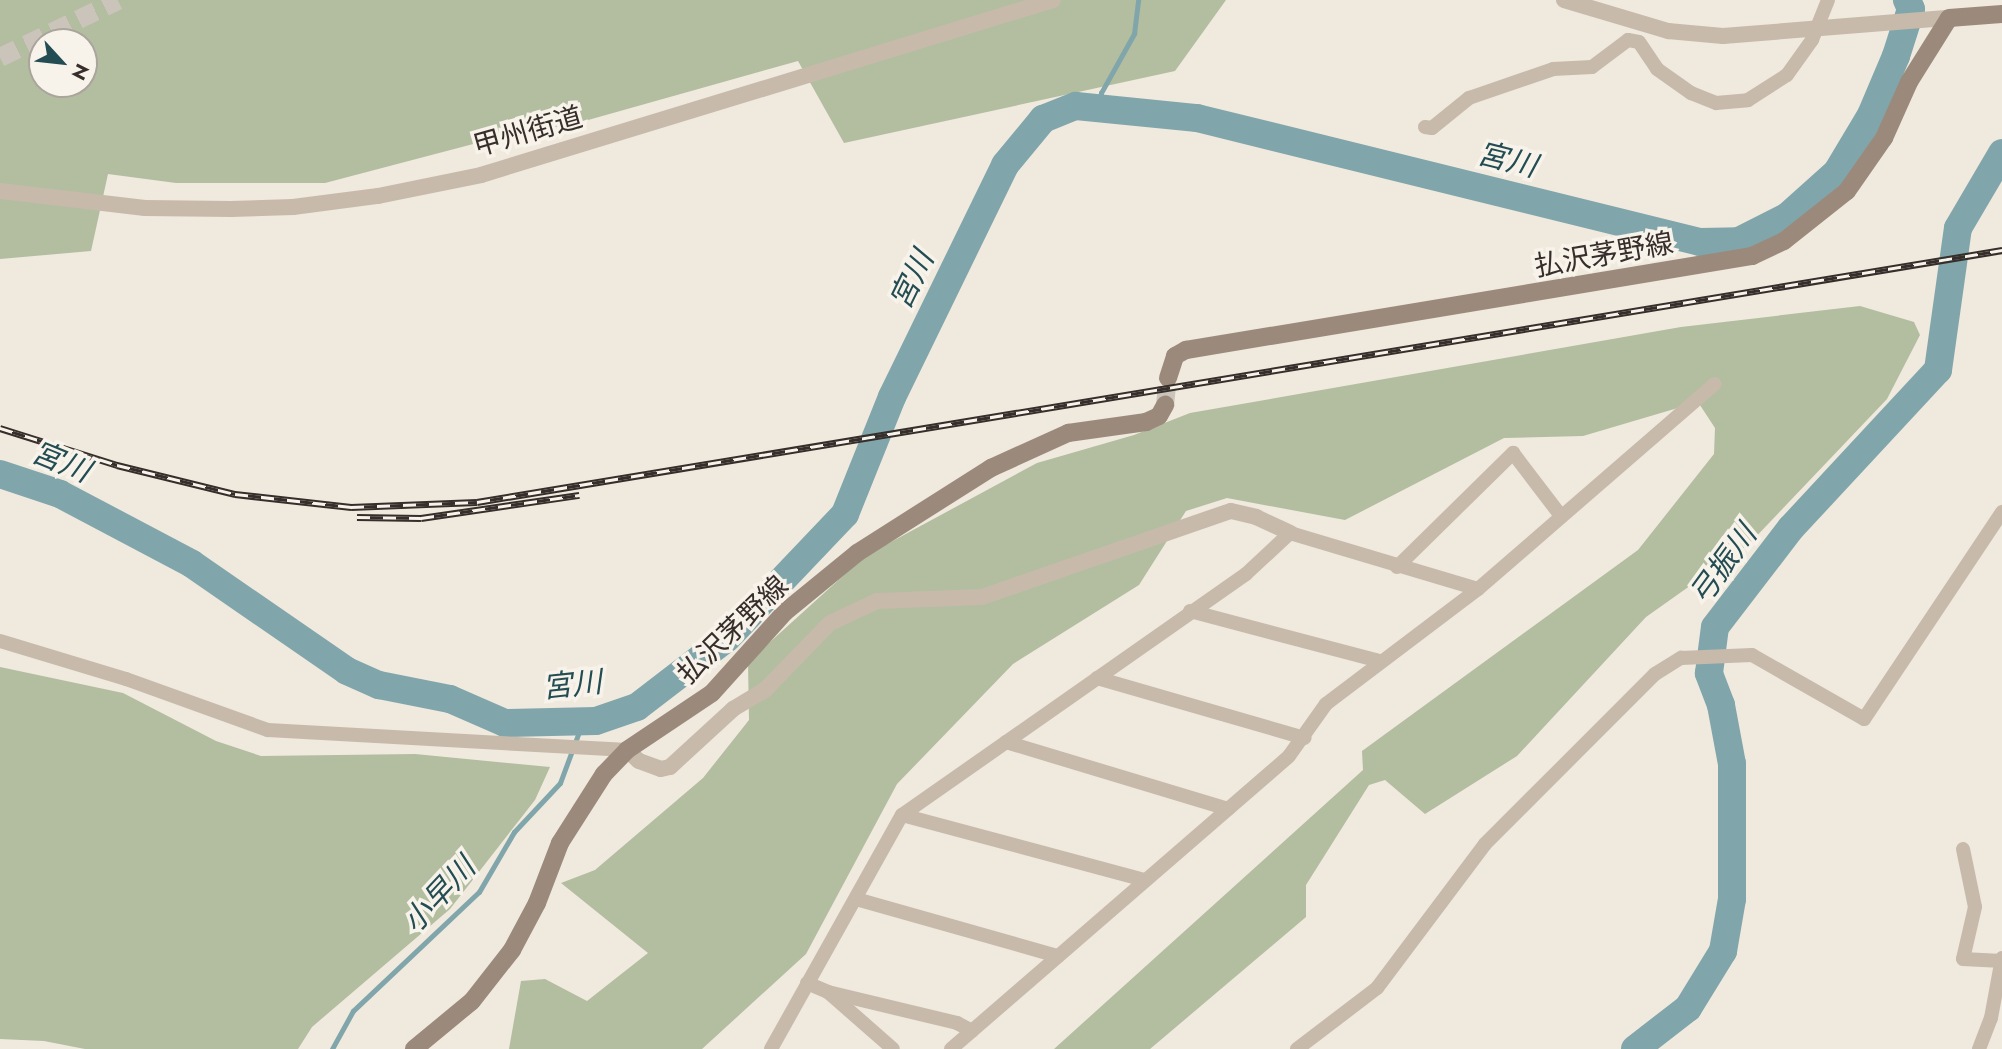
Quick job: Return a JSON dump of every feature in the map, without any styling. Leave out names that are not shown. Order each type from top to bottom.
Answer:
[{"type":"main road","points":[[1942,19],[2002,14]]},
{"type":"main road","name":"払沢茅野線","points":[[1168,378],[1175,356],[1186,350],[1657,273],[1763,251],[1815,219],[1847,191],[1884,138],[1942,19]]},
{"type":"main road","name":"払沢茅野線","points":[[414,1049],[472,1001],[512,950],[537,903],[560,843],[604,774],[627,750],[712,693],[785,612],[857,553],[928,506],[1028,448],[1068,433],[1146,422],[1159,416],[1165,405]]},
{"type":"street","name":"甲州街道","points":[[0,191],[145,208],[293,207],[378,195],[481,175],[1053,0]]},
{"type":"street","points":[[1564,0],[1668,31],[1723,36],[1942,19]]},
{"type":"street","points":[[1425,127],[1432,128],[1469,98],[1553,69],[1592,67],[1628,40],[1639,42],[1657,69],[1691,93],[1716,103],[1748,100],[1787,75],[1817,29],[1828,0]]},
{"type":"street","points":[[951,1049],[1228,809],[1305,738],[1326,704],[1379,661],[1478,589],[1715,384]]},
{"type":"street","points":[[1397,567],[1513,453],[1561,516]]},
{"type":"street","points":[[0,641],[126,679],[268,730],[627,750],[639,761],[661,769],[670,767],[733,709],[765,690],[830,623],[877,601],[982,597],[1231,511],[1397,567],[1478,589]]},
{"type":"street","points":[[1297,1049],[1377,988],[1518,806],[1655,674],[1681,658],[1752,655],[1864,719],[2002,512]]},
{"type":"street","points":[[771,1049],[902,815],[1190,611],[1246,575],[1290,533]]},
{"type":"street","points":[[1190,611],[1379,661]]},
{"type":"street","points":[[1097,678],[1305,738]]},
{"type":"street","points":[[1006,742],[1228,809]]},
{"type":"street","points":[[902,815],[1144,880]]},
{"type":"street","points":[[1963,849],[1975,907],[1963,959],[2002,960],[1991,1018],[1979,1049]]},
{"type":"street","points":[[856,899],[1058,956]]},
{"type":"street","points":[[807,983],[828,992],[957,1023],[972,1031]]},
{"type":"street","points":[[828,992],[893,1049]]},
{"type":"green space","points":[[0,0],[1226,0],[1175,71],[844,143],[798,61],[581,122],[496,138],[325,183],[176,183],[108,174],[91,251],[0,259]]},
{"type":"green space","points":[[1860,306],[1914,322],[1920,335],[1887,399],[1749,544],[1646,617],[1517,756],[1425,814],[1385,780],[1369,785],[1306,885],[1306,917],[1150,1049],[1054,1049],[1363,770],[1362,751],[1638,550],[1714,454],[1715,428],[1698,402],[1583,436],[1504,438],[1345,520],[1227,498],[1186,511],[1139,585],[1013,664],[897,784],[806,954],[702,1049],[509,1049],[521,981],[545,979],[587,1001],[648,953],[561,883],[595,870],[703,778],[749,720],[748,662],[865,556],[1037,463],[1134,435],[1190,413],[1681,327]]},
{"type":"green space","points":[[0,667],[123,693],[216,741],[261,756],[415,754],[550,767],[535,800],[450,909],[312,1027],[298,1049],[85,1049],[44,1041],[0,1039]]},
{"type":"waterway","points":[[1099,107],[1101,93],[1134,34],[1138,0]]},
{"type":"waterway","name":"宮川","points":[[0,474],[60,494],[192,564],[347,671],[379,685],[450,699],[505,723],[596,721],[637,707],[727,638],[845,514],[892,397],[1005,165],[1043,119],[1076,106],[1197,118],[1700,242],[1739,241],[1788,216],[1837,172],[1871,115],[1896,56],[1911,9],[1907,0]]},
{"type":"waterway","name":"弓振川","points":[[1635,1049],[1688,1008],[1723,951],[1732,899],[1732,764],[1721,705],[1709,673],[1715,627],[1791,528],[1938,370],[1958,228],[2002,153]]},
{"type":"waterway","name":"小早川","points":[[332,1049],[353,1011],[479,892],[514,832],[560,783],[582,724]]},
{"type":"tunnel","points":[[0,57],[118,0]]},
{"type":"tunnel","points":[[1165,405],[1168,378]]},
{"type":"railway","points":[[0,428],[117,465],[235,494],[351,507],[477,502],[2002,250]]},
{"type":"railway","points":[[357,517],[421,518],[579,495]]}]
